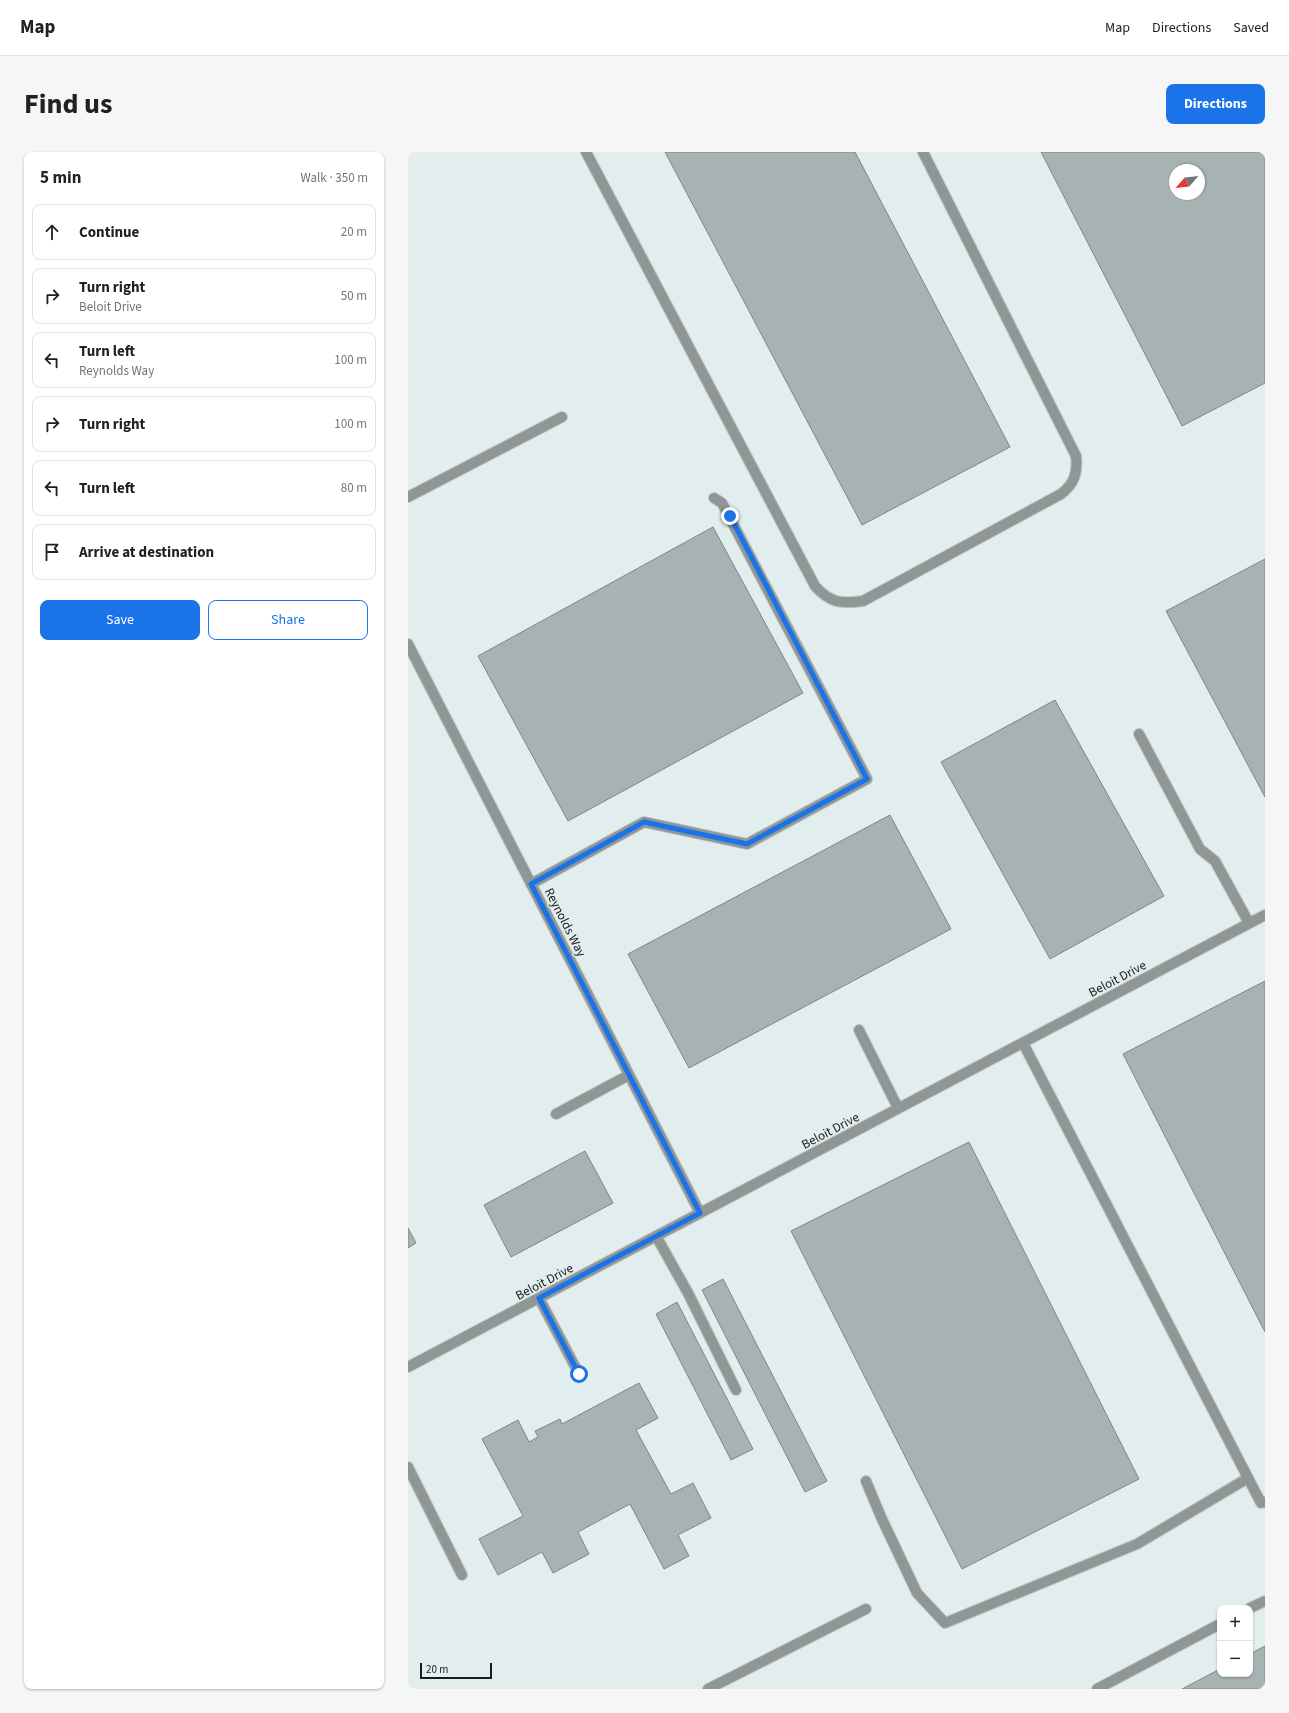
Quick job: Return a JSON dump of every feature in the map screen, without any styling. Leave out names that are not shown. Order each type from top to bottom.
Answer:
[{"type":"street","points":[[586,152],[815,586],[822,594],[836,602],[847,604],[863,601],[1061,494],[1068,489],[1076,476],[1076,456],[923,152]]},
{"type":"street","points":[[408,497],[562,417]]},
{"type":"street","points":[[531,884],[644,822],[747,844],[867,779],[722,503],[714,498]]},
{"type":"street","name":"Reynolds Way","points":[[408,644],[700,1213]]},
{"type":"street","points":[[1140,734],[1200,849],[1216,861],[1249,923]]},
{"type":"street","name":"Beloit Drive","points":[[408,1367],[1265,915]]},
{"type":"street","points":[[858,1030],[898,1108]]},
{"type":"street","points":[[1023,1043],[1261,1503],[1265,1502]]},
{"type":"street","points":[[556,1114],[630,1075]]},
{"type":"street","points":[[656,1236],[688,1293],[736,1390]]},
{"type":"street","points":[[539,1298],[579,1374]]},
{"type":"street","points":[[408,1467],[462,1575]]},
{"type":"street","points":[[866,1481],[917,1593],[945,1623],[1137,1544],[1248,1478]]},
{"type":"street","points":[[1253,1606],[1265,1600]]},
{"type":"street","points":[[708,1689],[866,1609]]},
{"type":"street","points":[[1097,1689],[1217,1626]]},
{"type":"building","points":[[665,152],[855,152],[1010,447],[862,525]]},
{"type":"building","points":[[1041,152],[1265,152],[1265,383],[1182,426]]},
{"type":"building","points":[[713,527],[803,693],[568,821],[478,656]]},
{"type":"building","points":[[1265,559],[1265,797],[1166,611]]},
{"type":"building","points":[[1055,700],[1164,896],[1050,959],[941,762]]},
{"type":"building","points":[[890,815],[951,929],[689,1068],[628,954]]},
{"type":"building","points":[[1265,981],[1265,1332],[1123,1054]]},
{"type":"building","points":[[969,1142],[1139,1479],[962,1569],[791,1231]]},
{"type":"building","points":[[585,1151],[613,1203],[511,1257],[484,1205]]},
{"type":"building","points":[[408,1228],[416,1243],[408,1248]]},
{"type":"building","points":[[723,1279],[827,1481],[805,1492],[702,1290]]},
{"type":"building","points":[[677,1302],[753,1449],[731,1460],[656,1314]]},
{"type":"building","points":[[639,1383],[658,1418],[636,1430],[671,1494],[693,1483],[711,1518],[678,1535],[689,1556],[664,1569],[630,1504],[578,1532],[589,1554],[553,1573],[542,1552],[498,1575],[479,1539],[523,1516],[482,1439],[518,1420],[529,1442],[538,1437],[535,1431],[560,1419],[562,1424]]},
{"type":"building","points":[[1265,1646],[1265,1689],[1182,1689],[1217,1671],[1217,1677],[1253,1677],[1253,1652]]},
{"type":"route","points":[[579,1374],[539,1298],[700,1213],[531,884],[644,822],[747,844],[867,779],[730,516]]}]
